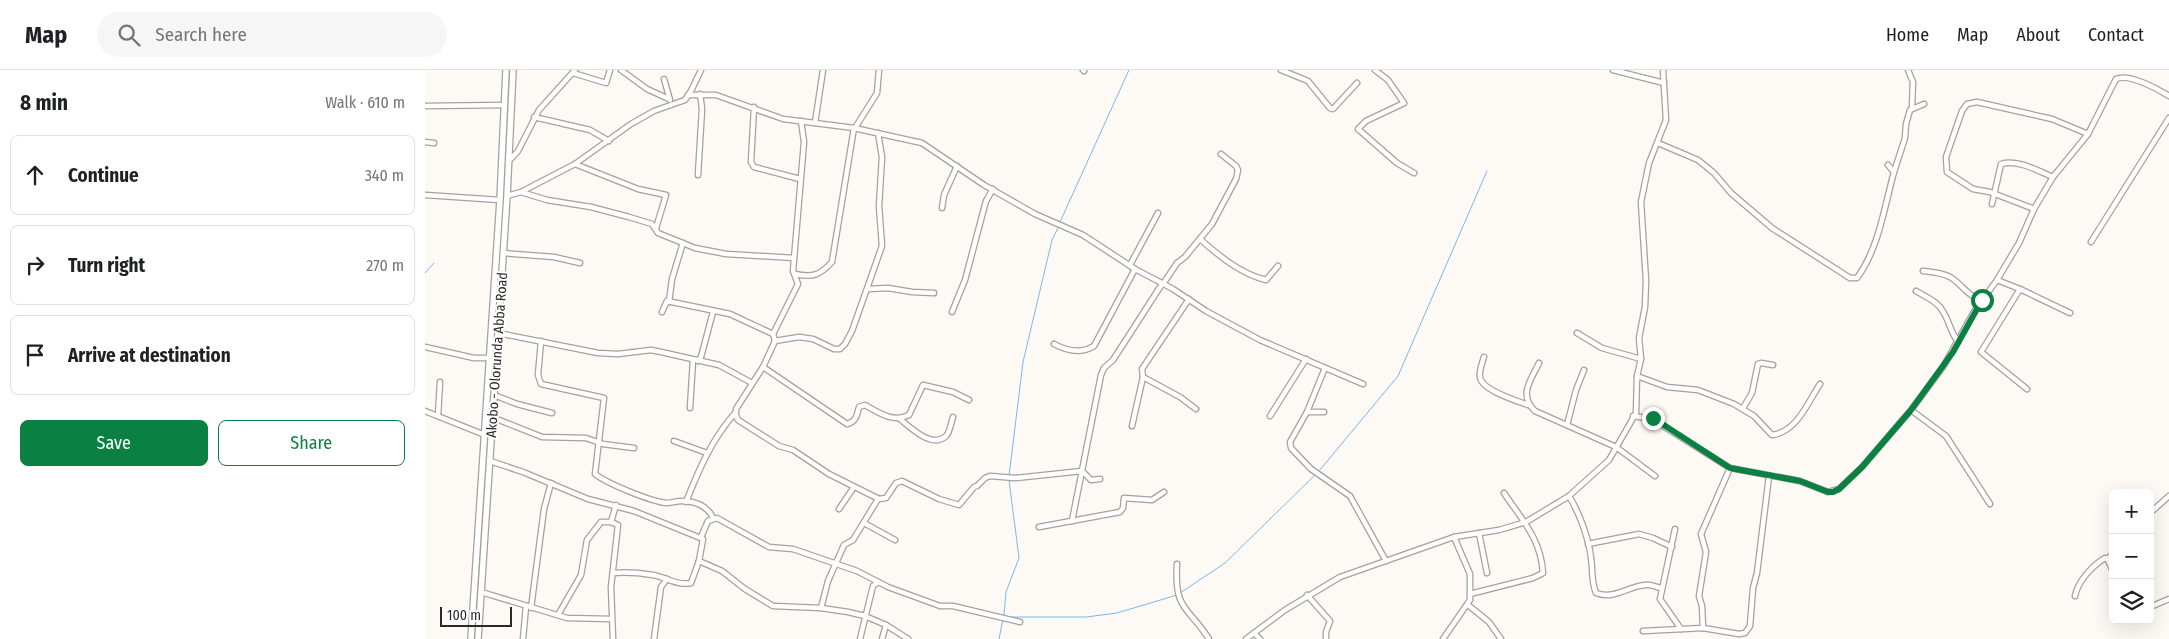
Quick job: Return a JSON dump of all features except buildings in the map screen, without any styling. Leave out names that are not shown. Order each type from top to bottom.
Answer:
[{"type":"main road","name":"Akobo - Olorunda Abba Road","points":[[471,639],[492,298],[500,200],[506,70]]},
{"type":"main road","name":"Akobo - Olorunda Abba Road","points":[[478,639],[494,418],[513,70]]},
{"type":"main road","points":[[492,298],[500,299]]},
{"type":"street","points":[[508,162],[518,151],[534,117],[553,92],[574,71],[606,83],[610,70]]},
{"type":"street","points":[[621,70],[647,89],[671,101]]},
{"type":"street","points":[[507,196],[521,192],[575,164],[631,124],[671,101],[685,100],[701,70]]},
{"type":"street","points":[[815,122],[823,70]]},
{"type":"street","points":[[795,274],[804,276],[820,274],[832,262],[855,128],[877,93],[879,70]]},
{"type":"street","points":[[1281,70],[1308,81],[1330,108],[1333,108],[1357,83]]},
{"type":"street","points":[[1375,70],[1388,80],[1404,103],[1366,121],[1358,128],[1397,163],[1414,173]]},
{"type":"street","points":[[1613,70],[1664,83]]},
{"type":"street","points":[[1246,639],[1307,595],[1340,577],[1454,537],[1499,530],[1526,522],[1569,496],[1609,460],[1636,413],[1637,376],[1641,359],[1639,338],[1645,307],[1646,281],[1641,202],[1649,164],[1666,120],[1663,70]]},
{"type":"street","points":[[1658,143],[1699,160],[1714,173],[1731,193],[1772,228],[1849,278],[1857,278],[1867,265],[1874,249],[1905,138],[1907,118],[1911,108],[1913,82],[1908,70]]},
{"type":"street","points":[[1633,416],[1653,418],[1730,468],[1800,481],[1828,492],[1839,489],[1862,467],[1911,410],[1958,342],[1982,300],[1997,280],[2019,243],[2034,209],[2053,177],[2088,134],[2117,79],[2121,76],[2129,78],[2154,87],[2169,96]]},
{"type":"street","points":[[664,79],[671,101]]},
{"type":"street","points":[[690,93],[717,95],[777,117],[855,128],[921,143],[1035,214],[1083,235],[1135,269],[1189,299],[1206,311],[1260,340],[1363,384]]},
{"type":"street","points":[[698,175],[702,109],[699,94]]},
{"type":"street","points":[[2034,209],[1995,194],[1973,189],[1947,172],[1946,157],[1962,111],[1967,104],[1977,102],[2052,119],[2088,134]]},
{"type":"street","points":[[1911,108],[1924,104]]},
{"type":"street","points":[[425,106],[505,105]]},
{"type":"street","points":[[754,107],[751,162],[754,166],[800,179]]},
{"type":"street","points":[[534,117],[590,130],[609,141]]},
{"type":"street","points":[[2091,242],[2169,118]]},
{"type":"street","points":[[686,502],[707,453],[722,428],[735,413],[763,367],[775,341],[773,334],[799,284],[793,271],[804,142],[801,121]]},
{"type":"street","points":[[775,341],[799,338],[813,339],[835,349],[840,349],[853,331],[882,246],[879,206],[882,152],[878,133]]},
{"type":"street","points":[[425,142],[434,143]]},
{"type":"street","points":[[1072,520],[1102,372],[1113,360],[1177,263],[1185,258],[1216,218],[1237,174],[1236,166],[1221,154]]},
{"type":"street","points":[[1992,204],[2001,164],[2007,162],[2027,166],[2053,177]]},
{"type":"street","points":[[575,164],[638,189],[666,195],[656,228]]},
{"type":"street","points":[[1888,165],[1894,172]]},
{"type":"street","points":[[942,208],[944,195],[957,166]]},
{"type":"street","points":[[952,312],[965,280],[986,201],[993,189]]},
{"type":"street","points":[[521,192],[547,200],[591,207],[629,216],[652,224],[658,233],[695,248],[725,254],[794,258]]},
{"type":"street","points":[[425,195],[500,200]]},
{"type":"street","points":[[1129,265],[1158,213]]},
{"type":"street","points":[[1200,239],[1229,262],[1251,276],[1266,280],[1278,266]]},
{"type":"street","points":[[669,302],[672,279],[683,243]]},
{"type":"street","points":[[503,253],[553,257],[580,263]]},
{"type":"street","points":[[1054,344],[1072,351],[1083,351],[1094,346],[1135,269]]},
{"type":"street","points":[[1923,271],[1951,278],[1975,299],[1982,300]]},
{"type":"street","points":[[1997,280],[2069,313]]},
{"type":"street","points":[[868,289],[888,288],[934,293]]},
{"type":"street","points":[[2020,289],[1981,352],[2027,389]]},
{"type":"street","points":[[1916,291],[1935,302],[1943,310],[1950,331],[1958,342]]},
{"type":"street","points":[[1131,426],[1143,377],[1142,369],[1189,299]]},
{"type":"street","points":[[662,312],[665,303],[669,302],[730,314],[773,334]]},
{"type":"street","points":[[696,360],[701,357],[713,312]]},
{"type":"street","points":[[498,333],[597,353],[618,354],[651,350],[719,365],[752,384]]},
{"type":"street","points":[[1577,333],[1602,348],[1641,359]]},
{"type":"street","points":[[541,342],[538,375],[541,384],[604,398],[594,470],[599,477],[656,500],[668,503],[686,502],[705,507],[713,518]]},
{"type":"street","points":[[425,347],[473,358],[489,358]]},
{"type":"street","points":[[1484,357],[1479,375],[1481,381],[1502,396],[1528,405],[1535,411],[1616,447],[1655,476]]},
{"type":"street","points":[[1271,416],[1306,359]]},
{"type":"street","points":[[690,408],[696,360]]},
{"type":"street","points":[[1528,405],[1525,396],[1539,362]]},
{"type":"street","points":[[1743,408],[1752,394],[1758,364],[1773,366]]},
{"type":"street","points":[[763,367],[847,424],[852,423],[857,416],[859,407],[865,405],[884,416],[900,419],[928,440],[935,440],[944,438],[948,434],[953,417]]},
{"type":"street","points":[[1325,368],[1307,412],[1290,442],[1291,448],[1311,469],[1350,496],[1386,561]]},
{"type":"street","points":[[1567,425],[1576,390],[1584,370]]},
{"type":"street","points":[[1637,376],[1667,387],[1698,390],[1743,408],[1772,435],[1786,430],[1800,416],[1820,384]]},
{"type":"street","points":[[1143,377],[1181,397],[1196,409]]},
{"type":"street","points":[[438,416],[440,382]]},
{"type":"street","points":[[900,419],[909,415],[923,385],[953,392],[969,400]]},
{"type":"street","points":[[494,395],[517,404],[552,413]]},
{"type":"street","points":[[1911,410],[1946,436],[1990,504]]},
{"type":"street","points":[[425,411],[485,435]]},
{"type":"street","points":[[1307,412],[1324,412]]},
{"type":"street","points":[[735,413],[742,422],[779,446],[793,450],[822,470],[878,499],[887,498],[896,483],[902,481],[939,499],[959,505],[974,487],[985,478],[991,476],[1015,478],[1082,471]]},
{"type":"street","points":[[494,418],[542,437],[586,438],[599,443],[634,448]]},
{"type":"street","points":[[674,441],[707,453]]},
{"type":"street","points":[[490,461],[588,499],[616,505],[701,537],[704,542],[691,583],[685,584],[665,580],[660,576],[626,572],[613,573]]},
{"type":"street","points":[[1703,628],[1702,606],[1699,596],[1706,552],[1701,534],[1730,468]]},
{"type":"street","points":[[1082,471],[1091,480],[1100,479]]},
{"type":"street","points":[[1643,631],[1703,628],[1744,636],[1750,626],[1753,588],[1757,573],[1769,476]]},
{"type":"street","points":[[523,639],[544,510],[551,484]]},
{"type":"street","points":[[839,509],[854,487]]},
{"type":"street","points":[[1039,527],[1120,512],[1123,508],[1124,498],[1152,500],[1164,492]]},
{"type":"street","points":[[1470,594],[1543,575],[1538,548],[1526,522],[1504,493]]},
{"type":"street","points":[[1569,496],[1588,544],[1591,558],[1592,584],[1596,593],[1601,595],[1623,593],[1644,585],[1661,588]]},
{"type":"street","points":[[2154,509],[2169,496]]},
{"type":"street","points":[[821,608],[835,565],[844,545],[853,540],[878,499]]},
{"type":"street","points":[[611,522],[616,505]]},
{"type":"street","points":[[701,537],[708,521],[713,518],[722,520],[769,547],[793,549],[857,571],[877,582],[940,606],[953,606],[1020,622]]},
{"type":"street","points":[[558,615],[581,575],[587,540],[601,522],[611,522],[618,525],[611,587],[613,639]]},
{"type":"street","points":[[864,523],[895,540]]},
{"type":"street","points":[[1675,529],[1660,599],[1681,629]]},
{"type":"street","points":[[1479,533],[1487,573]]},
{"type":"street","points":[[1588,544],[1639,534],[1672,547]]},
{"type":"street","points":[[1443,639],[1468,605],[1470,594],[1470,574],[1454,537]]},
{"type":"street","points":[[2075,596],[2082,580],[2098,562],[2105,558],[2109,563]]},
{"type":"street","points":[[699,561],[722,571],[773,606],[821,608],[865,616],[886,625],[908,639]]},
{"type":"street","points":[[1177,564],[1176,591],[1185,610],[1209,639]]},
{"type":"street","points":[[654,639],[665,580]]},
{"type":"street","points":[[860,639],[873,586],[877,582]]},
{"type":"street","points":[[481,592],[558,615],[584,619],[611,619]]},
{"type":"street","points":[[1307,595],[1330,621],[1326,632],[1326,639]]},
{"type":"street","points":[[2154,605],[2169,599]]},
{"type":"street","points":[[1468,605],[1489,622],[1501,639]]},
{"type":"street","points":[[882,639],[886,625]]},
{"type":"street","points":[[1254,634],[1260,639]]},
{"type":"waterway","points":[[1060,222],[1129,70]]},
{"type":"waterway","points":[[1319,471],[1398,376],[1487,171]]},
{"type":"waterway","points":[[1009,476],[1023,362],[1052,240],[1059,226]]},
{"type":"waterway","points":[[425,273],[434,263]]},
{"type":"waterway","points":[[1180,593],[1225,563],[1316,474]]},
{"type":"waterway","points":[[1004,615],[1006,592],[1019,558],[1009,480]]},
{"type":"waterway","points":[[1009,617],[1086,617],[1117,613],[1177,595]]},
{"type":"waterway","points":[[999,639],[1003,619]]},
{"type":"route","points":[[1653,418],[1730,468],[1800,481],[1828,492],[1833,492],[1839,489],[1862,467],[1911,410],[1953,352],[1982,300]]}]
